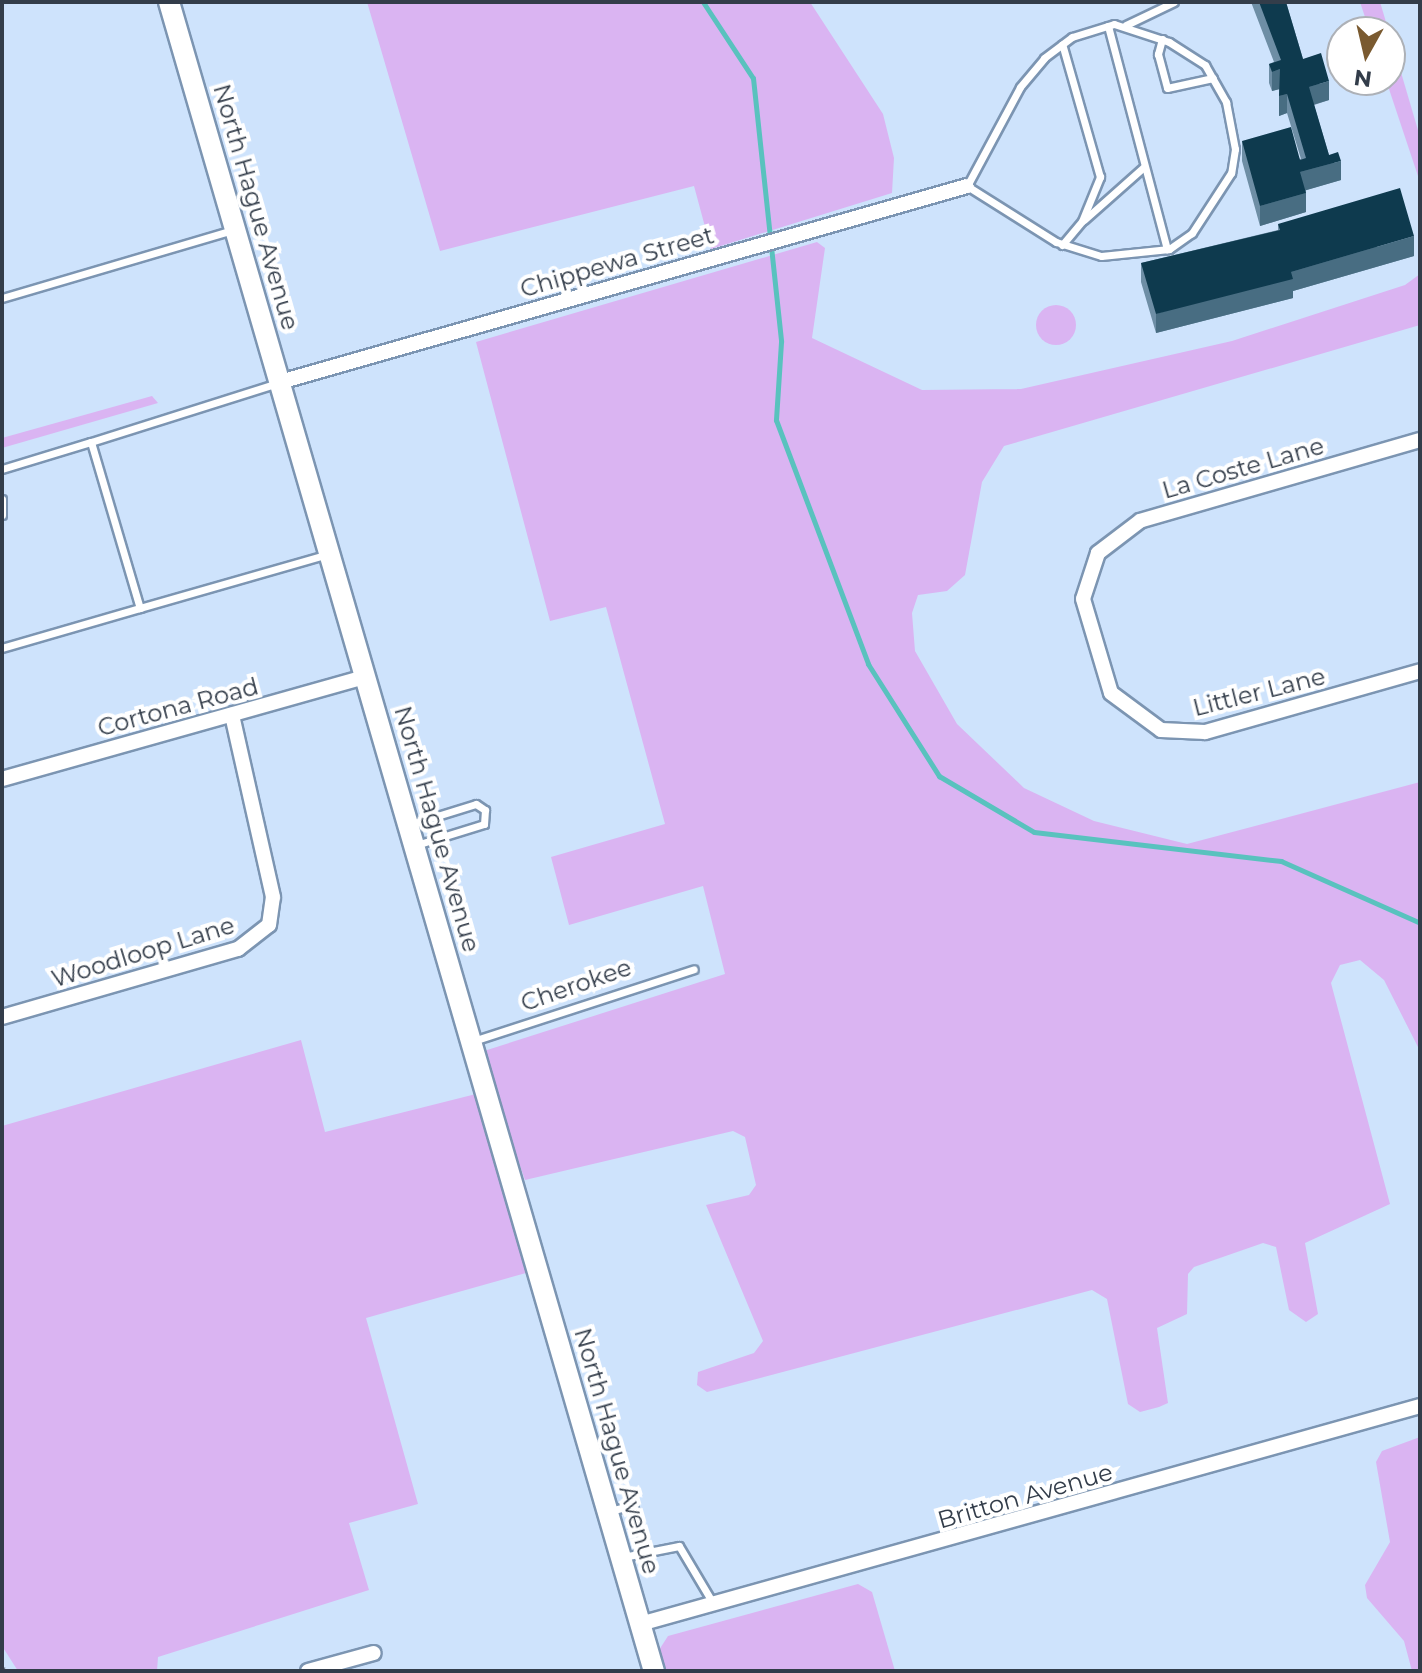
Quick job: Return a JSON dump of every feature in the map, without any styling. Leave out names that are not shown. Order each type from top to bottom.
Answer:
[{"type":"main road","name":"North Hague Avenue","points":[[169,2],[654,1671]]},
{"type":"street","name":"Chippewa Street","points":[[280,382],[967,186]]},
{"type":"street","name":"La Coste Lane","points":[[1092,563],[1105,544],[1140,521],[1420,440]]},
{"type":"street","name":"Littler Lane","points":[[1092,563],[1083,599],[1100,672],[1124,708],[1161,730],[1205,732],[1420,671]]},
{"type":"street","name":"Cortona Road","points":[[2,779],[365,677]]},
{"type":"street","name":"Woodloop Lane","points":[[2,1017],[238,949],[269,925],[273,897],[232,715]]},
{"type":"street","name":"Britton Avenue","points":[[640,1624],[715,1607],[1420,1406]]},
{"type":"street","points":[[316,1670],[374,1653]]},
{"type":"lane","points":[[1126,25],[1150,5],[1174,2]]},
{"type":"lane","points":[[1126,25],[1162,39],[1205,65],[1213,78],[1235,146],[1231,173],[1192,233],[1167,249],[1101,256],[1062,245],[967,186],[1020,87],[1062,44],[1108,26],[1126,25]]},
{"type":"lane","points":[[1108,26],[1167,249]]},
{"type":"lane","points":[[1162,39],[1158,54],[1167,88],[1213,78]]},
{"type":"lane","points":[[1062,44],[1100,177],[1082,221]]},
{"type":"lane","points":[[1062,245],[1082,221],[1144,167]]},
{"type":"lane","points":[[2,298],[236,229]]},
{"type":"lane","points":[[2,469],[280,382]]},
{"type":"lane","points":[[91,442],[140,608]]},
{"type":"lane","points":[[2,499],[2,515]]},
{"type":"lane","points":[[2,648],[330,554]]},
{"type":"lane","points":[[408,825],[476,804],[485,810],[484,824],[414,846]]},
{"type":"lane","name":"Cherokee","points":[[471,1041],[694,969]]},
{"type":"lane","points":[[608,1512],[633,1505],[645,1549]]},
{"type":"lane","points":[[621,1558],[645,1549],[679,1546],[715,1607]]},
{"type":"shaded area","points":[[367,2],[810,2],[883,114],[894,158],[892,193],[711,249],[694,186],[440,251]]},
{"type":"shaded area","points":[[1360,2],[1380,2],[1384,16],[1365,16]]},
{"type":"shaded area","points":[[1406,89],[1420,137],[1420,182],[1391,96],[1406,96]]},
{"type":"shaded area","points":[[817,242],[825,248],[812,338],[922,390],[1021,389],[1232,341],[1405,285],[1420,274],[1420,325],[1004,446],[982,482],[965,575],[947,591],[918,595],[912,613],[915,651],[957,724],[1024,788],[1094,821],[1187,844],[1420,782],[1420,1051],[1384,980],[1360,960],[1340,965],[1331,983],[1390,1204],[1305,1243],[1318,1314],[1306,1322],[1289,1310],[1276,1247],[1263,1243],[1194,1267],[1188,1274],[1187,1314],[1157,1328],[1168,1403],[1159,1407],[1140,1412],[1128,1404],[1107,1299],[1092,1290],[707,1392],[697,1385],[698,1372],[754,1353],[763,1341],[706,1205],[749,1195],[756,1185],[745,1137],[733,1131],[525,1180],[493,1089],[484,1051],[725,974],[703,886],[569,925],[551,857],[665,824],[606,607],[550,621],[476,342]]},
{"type":"shaded area","points":[[1056,305],[1070,311],[1076,325],[1070,339],[1056,345],[1042,339],[1036,325],[1042,311]]},
{"type":"shaded area","points":[[152,396],[158,403],[2,448],[2,438]]},
{"type":"shaded area","points":[[301,1040],[325,1132],[476,1094],[526,1273],[366,1318],[418,1504],[349,1523],[369,1590],[158,1657],[157,1671],[18,1671],[2,1646],[2,1126]]},
{"type":"shaded area","points":[[1420,1437],[1420,1671],[1412,1671],[1404,1641],[1367,1598],[1365,1585],[1390,1542],[1376,1462],[1382,1451]]},
{"type":"shaded area","points":[[858,1584],[872,1592],[895,1671],[666,1671],[659,1650],[668,1636]]},
{"type":"building","points":[[1259,2],[1286,2],[1303,59],[1321,53],[1326,82],[1309,87],[1329,155],[1338,152],[1341,161],[1300,172],[1306,193],[1260,206],[1242,141],[1291,127],[1300,160],[1306,158],[1287,94],[1279,96],[1280,69],[1272,72],[1269,64],[1281,60]]},
{"type":"building","points":[[1400,188],[1414,236],[1291,272],[1293,279],[1156,314],[1141,263],[1280,230],[1278,224]]},
{"type":"waterway","points":[[703,2],[753,78],[781,342],[776,420],[868,664],[939,776],[1034,832],[1281,861],[1420,923]]}]
